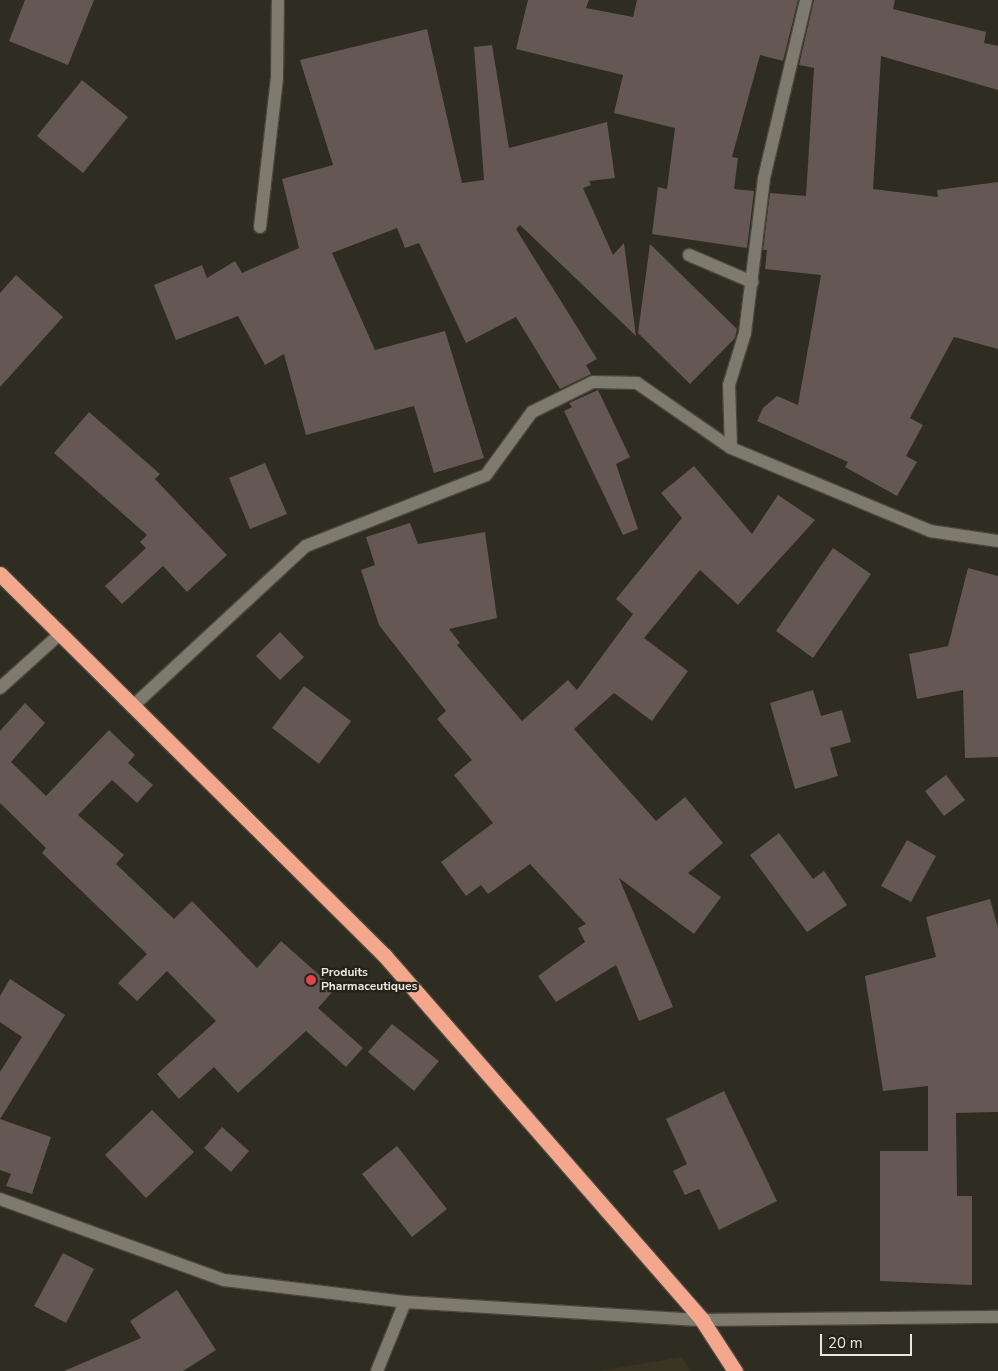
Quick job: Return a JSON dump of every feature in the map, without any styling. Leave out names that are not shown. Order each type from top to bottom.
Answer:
[{"type":"highway","points":[[0,574],[61,632],[132,706],[385,956],[702,1320],[735,1371]]},
{"type":"street","points":[[260,227],[277,77],[278,0]]},
{"type":"street","points":[[731,448],[729,385],[745,333],[764,178],[806,0]]},
{"type":"street","points":[[689,255],[752,282]]},
{"type":"street","points":[[132,706],[306,546],[486,475],[532,412],[593,382],[637,383],[731,448],[930,531],[998,541]]},
{"type":"street","points":[[0,688],[61,632]]},
{"type":"street","points":[[0,1199],[224,1280],[405,1302],[702,1320],[998,1317]]},
{"type":"street","points":[[377,1371],[405,1302]]},
{"type":"shaded area","points":[[682,1357],[691,1371],[599,1371]]},
{"type":"building","points":[[25,0],[94,0],[68,65],[9,41]]},
{"type":"building","points":[[528,0],[589,0],[586,8],[633,17],[637,0],[798,0],[783,61],[760,55],[732,157],[738,158],[734,189],[754,191],[747,248],[652,234],[658,187],[667,189],[675,128],[614,113],[623,75],[516,49]]},
{"type":"building","points":[[814,0],[895,0],[893,9],[986,32],[984,43],[998,46],[998,90],[881,56],[873,189],[938,197],[937,190],[998,182],[998,349],[954,337],[910,418],[923,425],[906,456],[917,462],[897,496],[845,467],[848,462],[757,421],[763,408],[777,396],[798,405],[821,275],[765,269],[767,250],[763,250],[770,193],[806,196],[814,68],[799,65]]},
{"type":"building","points":[[427,29],[462,183],[484,180],[474,47],[492,45],[509,148],[607,122],[615,178],[589,181],[591,185],[583,188],[613,255],[624,243],[636,336],[520,225],[516,229],[597,359],[586,365],[591,374],[560,389],[516,317],[466,343],[419,243],[405,248],[397,228],[332,253],[375,350],[445,331],[484,458],[434,473],[414,406],[306,435],[284,354],[265,365],[238,316],[176,340],[154,285],[202,265],[207,278],[235,261],[242,273],[299,248],[282,179],[333,165],[300,60]]},
{"type":"building","points":[[82,80],[128,117],[83,173],[37,136]]},
{"type":"building","points":[[650,244],[737,329],[735,338],[690,384],[638,333]]},
{"type":"building","points":[[16,275],[63,317],[0,387],[0,293]]},
{"type":"building","points":[[598,390],[630,457],[616,464],[638,529],[623,535],[564,411],[572,407],[569,403]]},
{"type":"building","points":[[89,412],[160,474],[155,479],[227,555],[187,592],[163,566],[122,604],[105,586],[146,548],[140,542],[147,535],[54,453]]},
{"type":"building","points":[[265,463],[287,514],[250,529],[229,478]]},
{"type":"building","points":[[694,466],[752,534],[778,495],[815,520],[738,605],[700,570],[644,638],[688,671],[652,721],[614,693],[574,729],[656,821],[685,797],[723,843],[688,873],[721,897],[694,934],[619,878],[673,1007],[639,1021],[616,965],[556,1002],[538,976],[585,942],[578,928],[586,924],[530,864],[488,894],[481,885],[466,896],[441,862],[493,823],[454,775],[472,760],[437,719],[446,711],[379,625],[361,570],[375,565],[366,537],[410,523],[418,544],[485,532],[497,618],[449,629],[460,643],[457,645],[522,721],[568,680],[577,690],[633,614],[616,599],[682,518],[661,493]]},
{"type":"building","points":[[833,548],[871,574],[813,658],[776,631]]},
{"type":"building","points":[[968,568],[998,576],[998,757],[965,758],[963,690],[917,699],[909,654],[948,646]]},
{"type":"building","points":[[280,632],[304,657],[280,680],[256,656]]},
{"type":"building","points":[[304,686],[351,721],[319,764],[272,728]]},
{"type":"building","points":[[813,690],[821,716],[842,710],[851,742],[830,748],[838,776],[795,789],[770,703]]},
{"type":"building","points":[[25,703],[45,723],[11,762],[46,796],[109,730],[135,755],[128,763],[153,785],[137,803],[112,780],[78,815],[124,855],[116,864],[174,919],[192,901],[257,968],[281,941],[335,989],[318,1008],[363,1048],[346,1067],[306,1031],[238,1093],[214,1067],[179,1099],[157,1074],[216,1021],[167,971],[137,1001],[118,983],[147,954],[42,853],[46,848],[0,803],[0,731]]},
{"type":"building","points":[[946,775],[965,800],[944,816],[925,791]]},
{"type":"building","points":[[779,833],[813,879],[824,871],[847,905],[807,932],[750,855]]},
{"type":"building","points":[[907,840],[936,856],[911,902],[881,886]]},
{"type":"building","points":[[990,899],[998,928],[998,1112],[956,1113],[957,1196],[972,1196],[972,1285],[880,1281],[880,1151],[928,1151],[928,1086],[883,1091],[865,976],[936,957],[926,917]]},
{"type":"building","points":[[10,979],[65,1015],[0,1119],[0,1072],[22,1037],[0,1022],[0,996]]},
{"type":"building","points":[[392,1024],[439,1061],[414,1091],[368,1052]]},
{"type":"building","points":[[724,1091],[777,1201],[719,1230],[699,1189],[685,1195],[673,1171],[687,1164],[666,1119]]},
{"type":"building","points":[[152,1110],[194,1152],[146,1198],[105,1155]]},
{"type":"building","points":[[0,1119],[51,1137],[32,1194],[6,1186],[11,1174],[0,1170]]},
{"type":"building","points":[[222,1127],[249,1151],[231,1172],[204,1148]]},
{"type":"building","points":[[397,1146],[447,1209],[412,1237],[362,1174]]},
{"type":"building","points":[[63,1253],[94,1269],[66,1323],[34,1306]]},
{"type":"building","points":[[177,1290],[216,1350],[183,1371],[64,1371],[141,1338],[130,1321]]},
{"type":"place","name":"Produits Pharmaceutiques","points":[[311,980]]}]
